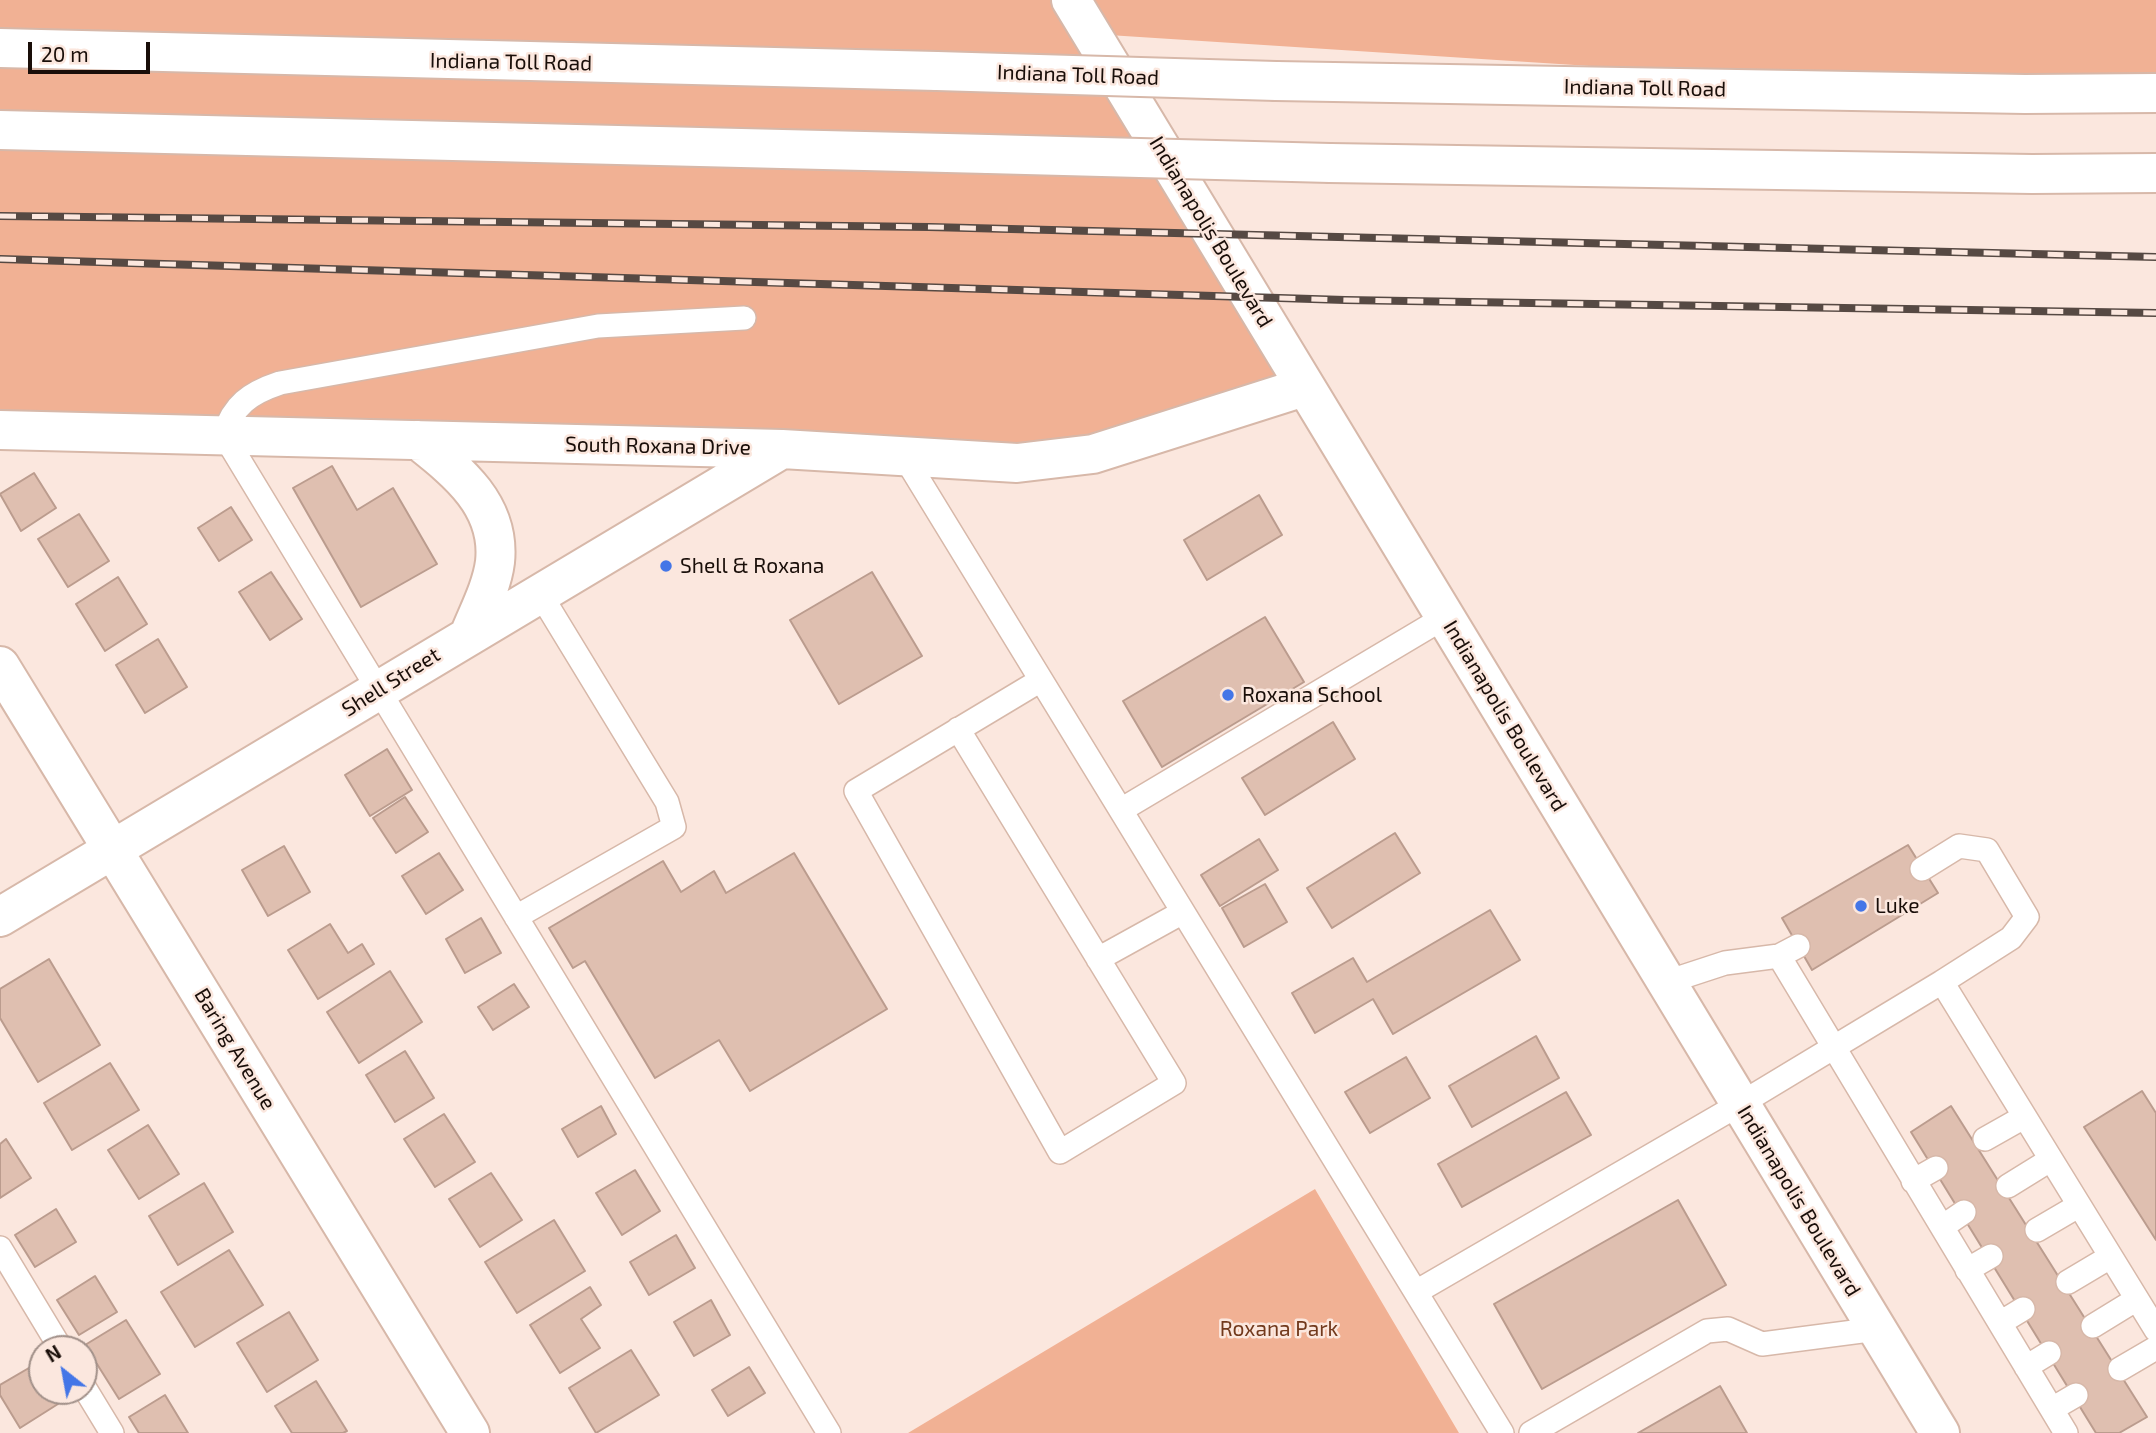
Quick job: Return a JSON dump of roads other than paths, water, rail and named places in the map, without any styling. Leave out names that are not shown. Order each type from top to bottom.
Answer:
[{"type":"main road","name":"Indianapolis Boulevard","points":[[1071,0],[1940,1433]]},
{"type":"main road","name":"Indiana Toll Road","points":[[0,48],[1276,81],[1997,94],[2156,93]]},
{"type":"main road","points":[[0,130],[1330,163],[2032,174],[2156,173]]},
{"type":"main road","name":"South Roxana Drive","points":[[0,430],[782,449],[1017,463],[1093,454],[1304,387]]},
{"type":"main road","points":[[418,440],[463,477],[484,507],[491,525],[495,562],[470,633]]},
{"type":"main road","name":"Shell Street","points":[[0,917],[470,633],[782,449]]},
{"type":"main road","name":"Baring Avenue","points":[[0,666],[470,1433]]},
{"type":"lane","points":[[744,318],[598,326],[279,383],[261,389],[235,407],[224,435],[829,1433]]},
{"type":"lane","points":[[904,456],[1502,1433]]},
{"type":"lane","points":[[516,918],[674,827],[667,802],[539,592]]},
{"type":"lane","points":[[1121,810],[1445,617]]},
{"type":"lane","points":[[958,729],[1174,1083],[1060,1152],[856,791],[958,729],[1041,680]]},
{"type":"lane","points":[[1416,1292],[1740,1104],[1942,982],[2011,938],[2027,917],[1987,850],[1959,846],[1923,869]]},
{"type":"lane","points":[[1098,958],[1183,912]]},
{"type":"lane","points":[[1667,982],[1725,963],[1789,951],[1833,1047],[2066,1433]]},
{"type":"lane","points":[[1942,982],[2156,1330]]},
{"type":"lane","points":[[1985,1139],[2024,1117]]},
{"type":"lane","points":[[2008,1186],[2050,1160]]},
{"type":"lane","points":[[1913,1181],[1936,1168]]},
{"type":"lane","points":[[2037,1230],[2078,1206]]},
{"type":"lane","points":[[1942,1227],[1964,1212]]},
{"type":"lane","points":[[0,1248],[53,1335]]},
{"type":"lane","points":[[1968,1270],[1991,1256]]},
{"type":"lane","points":[[2068,1282],[2110,1257]]},
{"type":"lane","points":[[2093,1326],[2137,1299]]},
{"type":"lane","points":[[2000,1323],[2023,1310]]},
{"type":"lane","points":[[1531,1433],[1707,1331],[1728,1329],[1762,1344],[1877,1329]]},
{"type":"lane","points":[[2120,1369],[2156,1348]]},
{"type":"lane","points":[[2026,1367],[2049,1353]]},
{"type":"lane","points":[[2052,1409],[2076,1395]]},
{"type":"lane","points":[[95,1405],[112,1433]]},
{"type":"railway","points":[[0,216],[929,227],[2156,257]]},
{"type":"railway","points":[[0,259],[1345,300],[2156,313]]},
{"type":"place","name":"Shell & Roxana","points":[[666,566]]},
{"type":"place","name":"Roxana School","points":[[1228,695]]},
{"type":"place","name":"Luke","points":[[1861,906]]},
{"type":"park label","name":"Roxana Park","points":[[1279,1329]]}]
